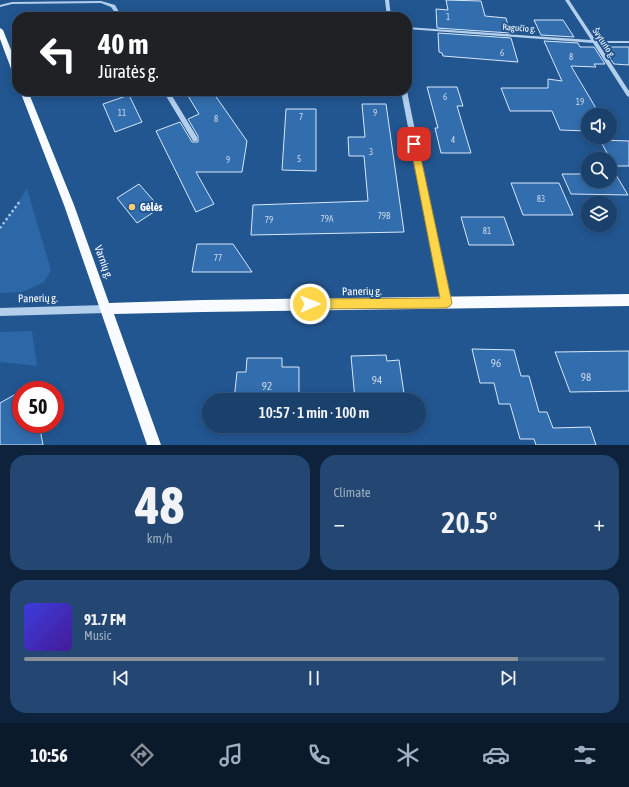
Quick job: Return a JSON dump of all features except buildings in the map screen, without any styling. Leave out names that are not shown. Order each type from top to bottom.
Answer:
[{"type":"main road","points":[[0,30],[12,61]]},
{"type":"main road","name":"Varnių g.","points":[[26,96],[69,205],[154,445]]},
{"type":"main road","name":"Panerių g.","points":[[106,309],[203,306],[629,300]]},
{"type":"street","points":[[387,0],[389,12]]},
{"type":"street","name":"Švyturio g.","points":[[567,0],[629,95]]},
{"type":"street","points":[[0,6],[12,3],[101,2],[113,6],[117,12]]},
{"type":"street","name":"Ragučio g.","points":[[412,28],[594,42],[629,42]]},
{"type":"street","points":[[169,96],[195,139]]},
{"type":"street","points":[[405,96],[446,303]]},
{"type":"street","name":"Panerių g.","points":[[0,312],[106,309]]},
{"type":"path","points":[[0,228],[20,201]]},
{"type":"shaded area","points":[[27,189],[51,270],[44,282],[22,292],[0,293],[0,228]]},
{"type":"shaded area","points":[[32,331],[37,366],[0,362],[0,332]]},
{"type":"place","name":"Gėlės","points":[[132,207]]},
{"type":"route","points":[[310,304],[446,303],[414,144]]}]
